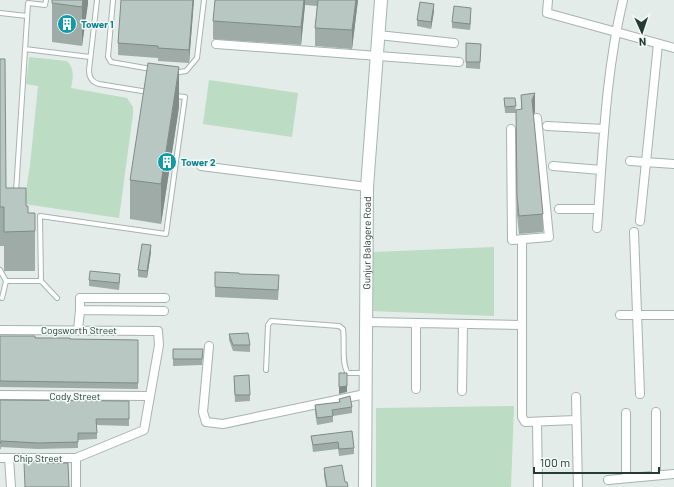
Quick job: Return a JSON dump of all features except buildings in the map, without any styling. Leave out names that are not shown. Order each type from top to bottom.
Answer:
[{"type":"street","name":"Gunjur Balagere Road","points":[[365,487],[367,187],[381,0]]},
{"type":"street","points":[[548,0],[547,13],[674,48]]},
{"type":"street","points":[[597,228],[607,99],[615,32],[623,0]]},
{"type":"street","points":[[378,35],[454,43]]},
{"type":"street","points":[[216,44],[459,62]]},
{"type":"street","points":[[640,221],[658,44]]},
{"type":"street","points":[[511,129],[512,240],[549,237],[537,118]]},
{"type":"street","points":[[547,126],[604,129]]},
{"type":"street","points":[[630,161],[674,164]]},
{"type":"street","points":[[201,166],[367,187]]},
{"type":"street","points":[[552,166],[601,170]]},
{"type":"street","points":[[559,209],[598,209]]},
{"type":"street","points":[[634,232],[640,394]]},
{"type":"street","points":[[522,240],[522,417],[525,422],[576,420]]},
{"type":"street","points":[[78,330],[80,298],[165,298]]},
{"type":"street","points":[[80,310],[164,311]]},
{"type":"street","points":[[620,315],[674,315]]},
{"type":"street","points":[[367,322],[522,325]]},
{"type":"street","points":[[416,323],[416,389]]},
{"type":"street","points":[[462,391],[463,324]]},
{"type":"street","name":"Cogsworth Street","points":[[0,330],[158,331],[159,345],[150,396]]},
{"type":"street","points":[[208,346],[203,412],[206,422],[222,424],[366,394]]},
{"type":"street","name":"Cody Street","points":[[0,395],[150,396]]},
{"type":"street","points":[[76,487],[76,458],[144,430],[150,396]]},
{"type":"street","points":[[576,397],[578,487]]},
{"type":"street","points":[[656,412],[656,476]]},
{"type":"street","points":[[626,414],[626,478]]},
{"type":"street","points":[[537,422],[538,487]]},
{"type":"street","name":"Chip Street","points":[[0,458],[76,458]]},
{"type":"street","points":[[9,458],[11,487]]},
{"type":"street","points":[[608,480],[674,474]]},
{"type":"lane","points":[[15,197],[28,3],[45,5],[46,0]]},
{"type":"lane","points":[[97,0],[90,57],[90,78],[95,83],[155,93]]},
{"type":"lane","points":[[113,0],[108,57],[112,62],[155,70]]},
{"type":"lane","points":[[170,73],[186,71],[197,58],[204,0]]},
{"type":"lane","points":[[0,13],[27,16]]},
{"type":"lane","points":[[25,49],[90,57]]},
{"type":"lane","points":[[34,215],[166,234],[185,97],[170,95]]},
{"type":"lane","points":[[40,216],[41,281],[57,298]]},
{"type":"lane","points":[[0,270],[6,281],[2,298]]},
{"type":"lane","points":[[6,281],[41,281]]},
{"type":"lane","points":[[266,370],[268,325],[271,321],[339,326],[343,329],[344,334],[346,371],[348,373],[366,373]]},
{"type":"green space","points":[[29,57],[67,61],[72,70],[73,77],[71,88],[127,98],[133,107],[119,218],[24,204],[30,165],[38,86],[26,84]]},
{"type":"green space","points":[[209,80],[298,93],[292,137],[203,124]]},
{"type":"green space","points":[[494,247],[494,316],[372,311],[373,252]]},
{"type":"green space","points":[[514,406],[511,487],[376,487],[376,408]]},
{"type":"place","name":"Tower 1","points":[[67,24]]},
{"type":"place","name":"Tower 2","points":[[167,162]]}]
